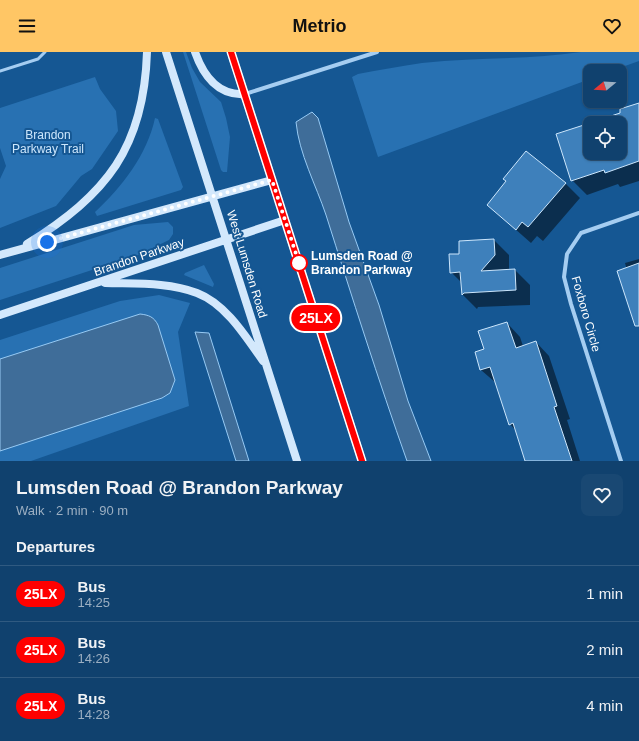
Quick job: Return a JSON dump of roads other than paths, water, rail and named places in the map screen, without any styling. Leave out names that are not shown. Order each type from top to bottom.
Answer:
[{"type":"main road","points":[[18,250],[64,219],[87,200],[116,167],[128,145],[138,118],[146,83],[147,52]]},
{"type":"main road","name":"West Lumsden Road","points":[[166,52],[298,461]]},
{"type":"main road","points":[[195,52],[206,75],[216,86],[230,94],[244,94]]},
{"type":"main road","points":[[231,52],[362,461]]},
{"type":"main road","points":[[0,255],[272,180]]},
{"type":"main road","name":"Brandon Parkway","points":[[0,315],[285,220]]},
{"type":"main road","points":[[100,282],[177,288],[198,294],[221,309],[241,329],[267,368]]},
{"type":"street","points":[[244,94],[377,52]]},
{"type":"street","name":"Foxboro Circle","points":[[621,461],[571,304],[564,277],[567,254],[581,233],[639,214]]},
{"type":"lane","points":[[0,71],[38,59],[46,52]]},
{"type":"place","name":"Lumsden Road @ Brandon Parkway","points":[[299,263]]},
{"type":"park label","name":"Brandon Parkway Trail","points":[[48,142]]}]
